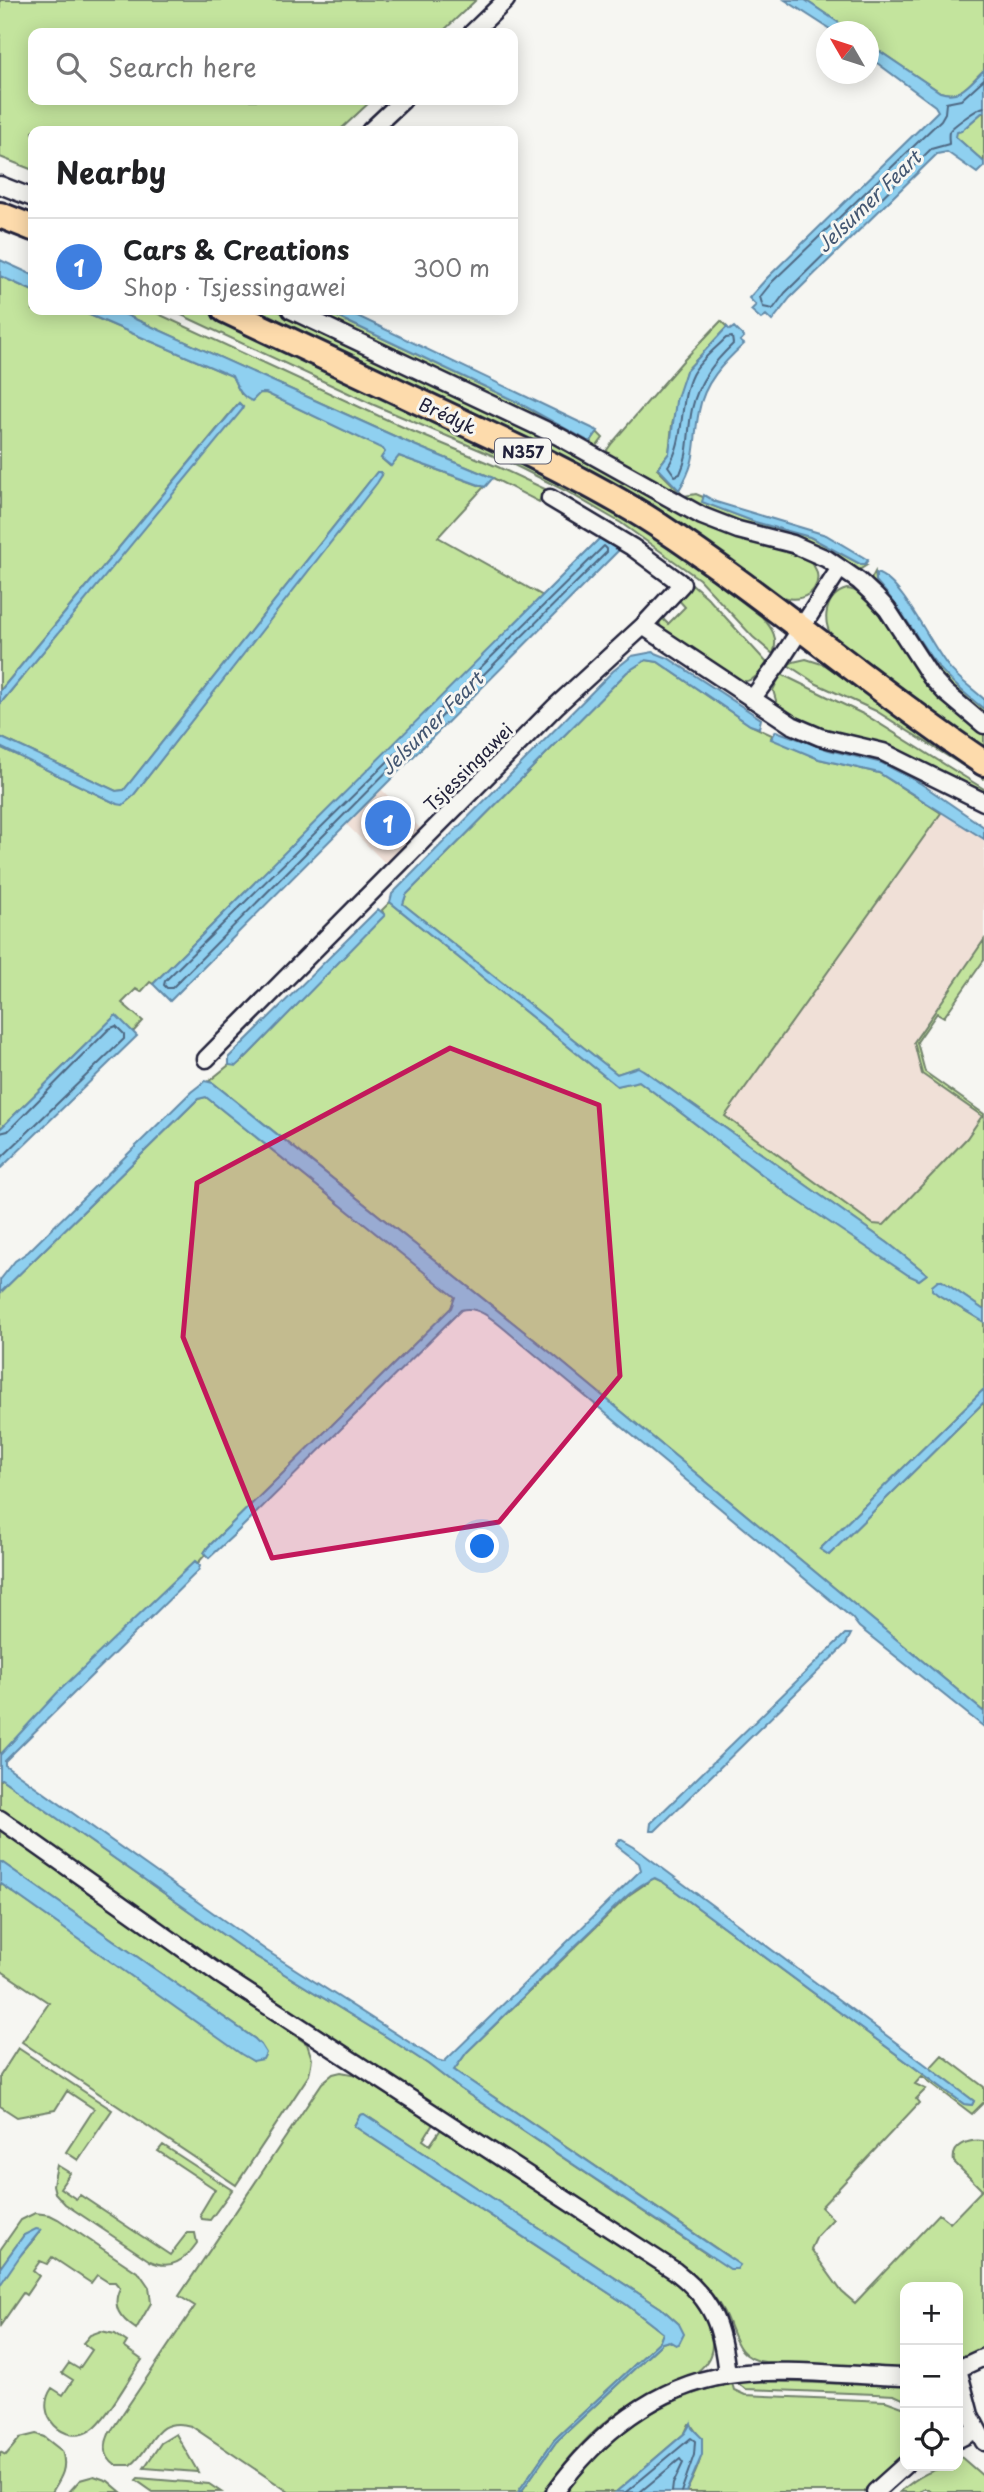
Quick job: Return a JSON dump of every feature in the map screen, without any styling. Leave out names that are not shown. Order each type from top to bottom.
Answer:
[{"type":"main road","points":[[0,215],[28,226]]},
{"type":"main road","name":"Brédyk","points":[[236,315],[576,477],[657,524],[801,629]]},
{"type":"main road","name":"N357","points":[[801,629],[882,691],[984,763]]},
{"type":"street","points":[[477,28],[506,0]]},
{"type":"street","points":[[375,126],[398,105]]},
{"type":"street","points":[[0,185],[28,196]]},
{"type":"street","name":"Brédyk","points":[[302,315],[558,436],[702,516],[738,530],[802,548],[840,568],[859,581],[887,609],[920,662],[945,692],[984,725]]},
{"type":"street","name":"Tsjessingawei","points":[[206,1059],[556,706],[643,626],[682,584],[610,533],[550,498]]},
{"type":"street","points":[[752,699],[840,568]]},
{"type":"street","points":[[643,626],[807,733],[883,752],[984,802]]},
{"type":"street","points":[[0,1819],[219,1975],[675,2271],[696,2289],[717,2320],[727,2375]]},
{"type":"street","points":[[963,2367],[984,2357]]},
{"type":"street","points":[[555,2492],[591,2447],[629,2415],[682,2388],[727,2375],[759,2372],[900,2377]]},
{"type":"street","points":[[963,2384],[980,2436]]},
{"type":"street","points":[[875,2492],[900,2470]]},
{"type":"highlighted area","points":[[450,1048],[599,1105],[620,1376],[499,1522],[272,1558],[183,1337],[197,1183]]},
{"type":"shaded area","points":[[380,788],[423,831],[388,866],[345,823]]},
{"type":"shaded area","points":[[941,813],[984,839],[984,940],[914,1042],[922,1074],[984,1117],[884,1241],[719,1125]]},
{"type":"green space","points":[[0,0],[476,0],[446,28],[28,28],[28,105],[367,105],[344,126],[28,126],[28,168],[0,157]]},
{"type":"green space","points":[[805,0],[984,0],[984,70],[959,92],[940,92],[879,51],[879,21],[836,21]]},
{"type":"green space","points":[[984,111],[984,162],[956,137],[956,132],[961,131]]},
{"type":"green space","points":[[0,276],[28,289],[28,315],[90,315],[232,376],[241,394],[266,393],[384,449],[381,458],[390,466],[399,456],[484,487],[438,537],[543,596],[153,984],[150,982],[141,992],[136,989],[122,1003],[143,1021],[133,1032],[115,1016],[0,1129],[0,747],[117,804],[123,804],[132,797],[382,475],[377,472],[124,790],[116,791],[0,737],[0,704],[243,407],[239,403],[0,691]]},
{"type":"green space","points":[[126,315],[161,315],[407,429],[545,489],[539,502],[493,478]]},
{"type":"green space","points":[[182,315],[214,315],[567,483],[660,539],[762,617],[774,634],[773,654],[753,637],[699,579],[621,523],[508,462],[374,405]]},
{"type":"green space","points":[[255,315],[287,315],[807,558],[814,566],[817,582],[809,594],[801,598],[782,597],[699,539]]},
{"type":"green space","points":[[314,315],[334,315],[517,402],[588,441],[591,441],[597,432],[603,438],[597,446],[590,447]]},
{"type":"green space","points":[[721,321],[727,327],[686,371],[672,425],[669,453],[657,469],[684,496],[696,494],[703,497],[703,502],[755,522],[810,537],[860,564],[867,565],[856,572],[698,506],[609,455],[607,450],[612,443]]},
{"type":"green space","points":[[875,572],[876,581],[897,603],[931,657],[961,690],[984,709],[984,718],[949,689],[869,583]]},
{"type":"green space","points":[[692,584],[768,664],[755,677],[747,681],[737,681],[662,632],[659,621],[662,618],[668,624],[685,607],[677,598]]},
{"type":"green space","points":[[847,589],[859,593],[872,603],[942,698],[984,733],[984,751],[833,638],[827,624],[827,609],[834,597]]},
{"type":"green space","points":[[806,659],[825,665],[984,774],[984,779],[876,711],[817,684],[788,665]]},
{"type":"green space","points":[[646,660],[658,662],[750,725],[772,735],[771,738],[819,759],[879,773],[941,813],[725,1116],[873,1224],[884,1225],[967,1138],[982,1116],[922,1074],[914,1042],[984,940],[984,960],[944,1017],[937,1013],[917,1042],[925,1072],[984,1114],[984,1310],[942,1281],[937,1294],[984,1322],[984,1389],[820,1549],[829,1555],[984,1402],[984,1712],[551,1353],[213,1083],[208,1082],[229,1065],[240,1063],[384,915],[382,910],[390,902],[617,1086],[639,1081],[789,1195],[919,1280],[927,1274],[888,1243],[643,1070],[632,1069],[617,1074],[403,904],[406,895],[627,672]]},
{"type":"green space","points":[[781,674],[867,716],[984,789],[984,796],[808,726],[777,704],[773,690]]},
{"type":"green space","points":[[206,1097],[455,1297],[451,1308],[208,1547],[198,1563],[195,1561],[0,1755],[0,1293],[198,1099]]},
{"type":"green space","points":[[0,1778],[239,1946],[428,2064],[459,2088],[708,2255],[726,2255],[454,2070],[467,2052],[629,1895],[654,1878],[663,1882],[964,2104],[972,2105],[974,2101],[930,2068],[942,2055],[984,2087],[984,2102],[972,2114],[922,2076],[915,2084],[926,2089],[916,2099],[919,2103],[821,2207],[833,2219],[817,2236],[811,2249],[842,2292],[855,2303],[939,2214],[950,2223],[982,2190],[954,2162],[954,2156],[962,2144],[984,2141],[984,2349],[963,2356],[963,2282],[900,2282],[900,2368],[765,2362],[754,2359],[736,2342],[719,2303],[689,2270],[245,1982],[0,1809]]},
{"type":"green space","points":[[0,1829],[307,2044],[312,2059],[309,2075],[236,2185],[22,2042],[49,2003],[0,1970],[0,1883],[253,2061],[255,2039],[0,1861]]},
{"type":"green space","points":[[18,2048],[112,2110],[78,2160],[66,2152],[94,2109],[67,2091],[55,2110],[17,2117],[0,2106],[0,2076]]},
{"type":"green space","points":[[341,2072],[357,2075],[433,2124],[423,2140],[430,2145],[441,2129],[674,2280],[692,2299],[707,2323],[712,2348],[708,2360],[698,2371],[647,2395],[609,2419],[579,2447],[544,2492],[521,2492],[556,2442],[662,2343],[669,2341],[676,2345],[679,2324],[661,2308],[364,2114],[360,2115],[354,2126],[627,2305],[663,2333],[660,2341],[554,2440],[518,2492],[289,2492],[191,2426],[178,2424],[161,2429],[131,2465],[115,2465],[107,2455],[106,2442],[109,2434],[195,2306],[179,2296],[322,2083],[333,2074]]},
{"type":"green space","points":[[163,2145],[232,2190],[210,2220],[202,2219],[200,2214],[215,2189],[158,2151]]},
{"type":"green space","points":[[57,2165],[70,2173],[60,2188],[76,2199],[80,2195],[170,2255],[187,2233],[195,2233],[197,2243],[177,2262],[165,2265],[150,2261],[65,2204],[55,2193],[53,2185]]},
{"type":"green space","points":[[35,2213],[58,2219],[140,2274],[149,2287],[151,2303],[136,2329],[125,2321],[119,2312],[116,2301],[120,2288],[115,2282],[108,2282],[97,2275],[91,2283],[52,2257],[47,2264],[40,2261],[33,2271],[39,2276],[26,2295],[23,2293],[0,2326],[0,2286],[12,2264],[40,2230],[24,2235],[0,2268],[0,2250],[21,2220]]},
{"type":"green space","points":[[101,2331],[115,2334],[127,2342],[124,2347],[142,2360],[97,2425],[81,2434],[62,2431],[49,2418],[47,2398],[52,2388],[63,2395],[73,2380],[62,2373],[69,2363],[79,2369],[92,2350],[83,2343],[90,2335]]},
{"type":"green space","points":[[739,2382],[900,2386],[900,2398],[894,2395],[745,2389]]},
{"type":"green space","points":[[732,2383],[734,2390],[745,2395],[886,2401],[900,2406],[900,2458],[865,2492],[686,2492],[701,2455],[700,2440],[689,2424],[685,2433],[616,2492],[566,2492],[599,2452],[638,2421],[660,2408],[707,2389]]},
{"type":"green space","points":[[36,2434],[62,2451],[64,2457],[61,2477],[52,2492],[0,2492],[0,2452],[6,2455],[20,2438]]},
{"type":"green space","points":[[176,2434],[198,2472],[144,2468],[161,2443]]},
{"type":"green space","points":[[963,2459],[984,2477],[984,2492],[931,2492],[924,2489],[920,2492],[900,2492],[927,2473],[963,2471]]},
{"type":"green space","points":[[94,2476],[108,2481],[121,2492],[69,2492],[80,2480]]},
{"type":"green space","points":[[138,2478],[209,2484],[221,2492],[153,2492],[136,2480]]},
{"type":"water","points":[[785,0],[805,0],[836,21],[818,21]]},
{"type":"water","name":"Jelsumer Feart","points":[[879,51],[947,94],[959,92],[984,70],[984,111],[957,132],[956,137],[984,162],[984,166],[977,173],[947,152],[937,154],[790,298],[772,321],[766,315],[761,319],[751,310],[756,305],[749,298],[938,111],[879,64]]},
{"type":"water","points":[[0,260],[28,273],[28,289],[0,276]]},
{"type":"water","points":[[90,315],[126,315],[493,478],[485,487],[399,456],[391,466],[381,458],[385,452],[383,449],[266,393],[260,393],[252,401],[248,399],[237,387],[232,376]]},
{"type":"water","points":[[334,315],[355,315],[598,431],[591,441],[588,441],[517,402]]},
{"type":"water","points":[[727,327],[730,330],[734,327],[744,337],[740,341],[744,344],[722,366],[705,391],[699,411],[690,469],[679,490],[658,468],[669,453],[676,401],[686,371]]},
{"type":"water","points":[[239,403],[243,407],[242,410],[0,704],[0,691]]},
{"type":"water","points":[[377,472],[382,475],[377,483],[132,797],[123,805],[0,747],[0,737],[116,791],[124,790]]},
{"type":"water","points":[[704,495],[716,502],[826,535],[868,560],[865,564],[860,564],[810,537],[755,522],[702,502]]},
{"type":"water","name":"Jelsumer Feart","points":[[603,535],[619,550],[170,1001],[153,984]]},
{"type":"water","points":[[876,573],[896,587],[948,666],[984,699],[984,709],[936,664],[899,609],[876,581]]},
{"type":"water","points":[[653,652],[668,658],[761,719],[759,728],[750,725],[658,662],[646,660],[627,672],[406,895],[403,904],[617,1074],[638,1067],[643,1070],[888,1243],[927,1274],[919,1280],[789,1195],[639,1081],[617,1086],[390,902],[392,894],[613,671],[632,656]]},
{"type":"water","points":[[776,731],[829,750],[882,763],[920,783],[984,827],[984,839],[879,773],[819,759],[771,739]]},
{"type":"water","points":[[378,909],[385,915],[248,1055],[236,1066],[229,1065],[229,1057]]},
{"type":"water","points":[[116,1015],[137,1036],[0,1169],[0,1129]]},
{"type":"water","points":[[205,1081],[213,1083],[551,1353],[984,1712],[984,1727],[859,1627],[852,1618],[496,1322],[475,1310],[461,1310],[209,1558],[204,1553],[208,1547],[451,1308],[455,1297],[206,1097],[198,1099],[0,1293],[0,1280],[15,1261],[28,1252]]},
{"type":"water","points":[[942,1281],[984,1310],[984,1322],[932,1290],[932,1286]]},
{"type":"water","points":[[984,1389],[984,1402],[829,1555],[820,1549]]},
{"type":"water","points":[[195,1561],[200,1566],[198,1571],[5,1761],[5,1765],[267,1951],[437,2060],[444,2062],[641,1870],[639,1863],[617,1846],[616,1843],[620,1839],[974,2101],[972,2105],[964,2104],[663,1882],[655,1878],[637,1888],[467,2052],[454,2070],[740,2265],[737,2269],[730,2269],[459,2088],[428,2064],[239,1946],[0,1778],[0,1755],[58,1692]]},
{"type":"water","points":[[845,1634],[851,1634],[846,1644],[655,1831],[650,1831],[651,1823]]},
{"type":"water","points":[[0,1861],[255,2039],[266,2053],[263,2059],[253,2061],[241,2054],[0,1883]]},
{"type":"water","points":[[364,2114],[661,2308],[679,2324],[684,2334],[679,2344],[669,2341],[662,2343],[556,2442],[521,2492],[518,2492],[554,2440],[660,2341],[663,2333],[627,2305],[354,2126],[360,2115]]},
{"type":"water","points":[[36,2229],[41,2230],[0,2285],[0,2268],[24,2235]]},
{"type":"water","points":[[691,2423],[692,2428],[702,2438],[702,2455],[686,2492],[616,2492],[685,2433]]},
{"type":"place","name":"Cars & Creations","points":[[388,823]]}]
